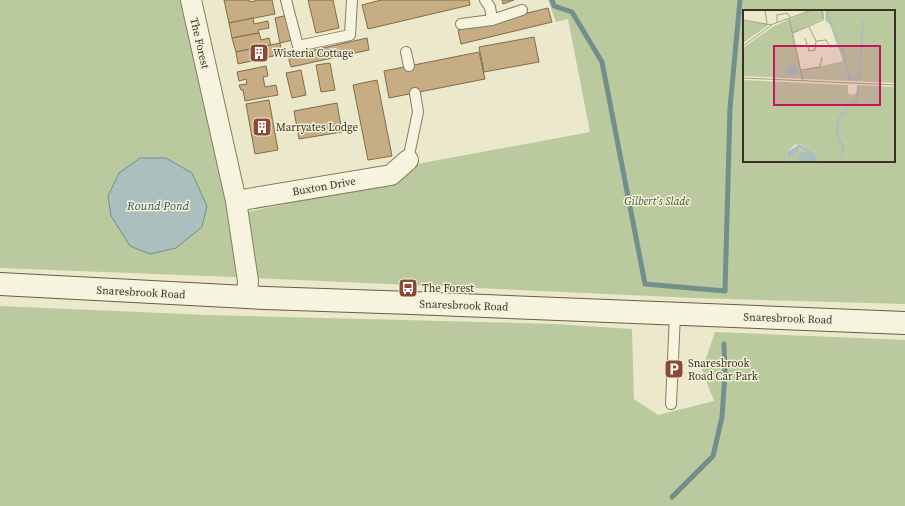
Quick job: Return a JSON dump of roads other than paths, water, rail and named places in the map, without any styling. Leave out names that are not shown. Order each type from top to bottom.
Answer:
[{"type":"street","name":"The Forest","points":[[191,0],[236,201],[248,281],[247,298]]},
{"type":"street","name":"Buxton Drive","points":[[236,201],[391,175],[408,160]]},
{"type":"street","name":"Snaresbrook Road","points":[[0,284],[247,298],[905,323]]},
{"type":"lane","points":[[286,0],[298,46],[350,35],[352,0]]},
{"type":"lane","points":[[485,0],[490,7],[492,20]]},
{"type":"lane","points":[[461,24],[492,20],[522,10]]},
{"type":"lane","points":[[406,52],[409,66]]},
{"type":"lane","points":[[408,160],[418,112],[415,93]]},
{"type":"lane","points":[[671,404],[675,314]]},
{"type":"water","name":"Round Pond","points":[[140,158],[166,158],[192,173],[207,206],[202,227],[176,248],[150,254],[130,246],[111,216],[108,196],[119,173]]},
{"type":"waterway","points":[[552,0],[554,6],[572,12],[602,62],[645,284],[725,291],[730,108],[740,0]]},
{"type":"waterway","points":[[672,497],[713,456],[722,417],[725,374],[724,344]]},
{"type":"place","name":"Wisteria Cottage","points":[[259,53]]},
{"type":"place","name":"Marryates Lodge","points":[[262,127]]},
{"type":"place","name":"The Forest","points":[[408,288]]},
{"type":"place","name":"Snaresbrook Road Car Park","points":[[674,369]]},
{"type":"park label","name":"Gilbert's Slade","points":[[657,201]]}]
